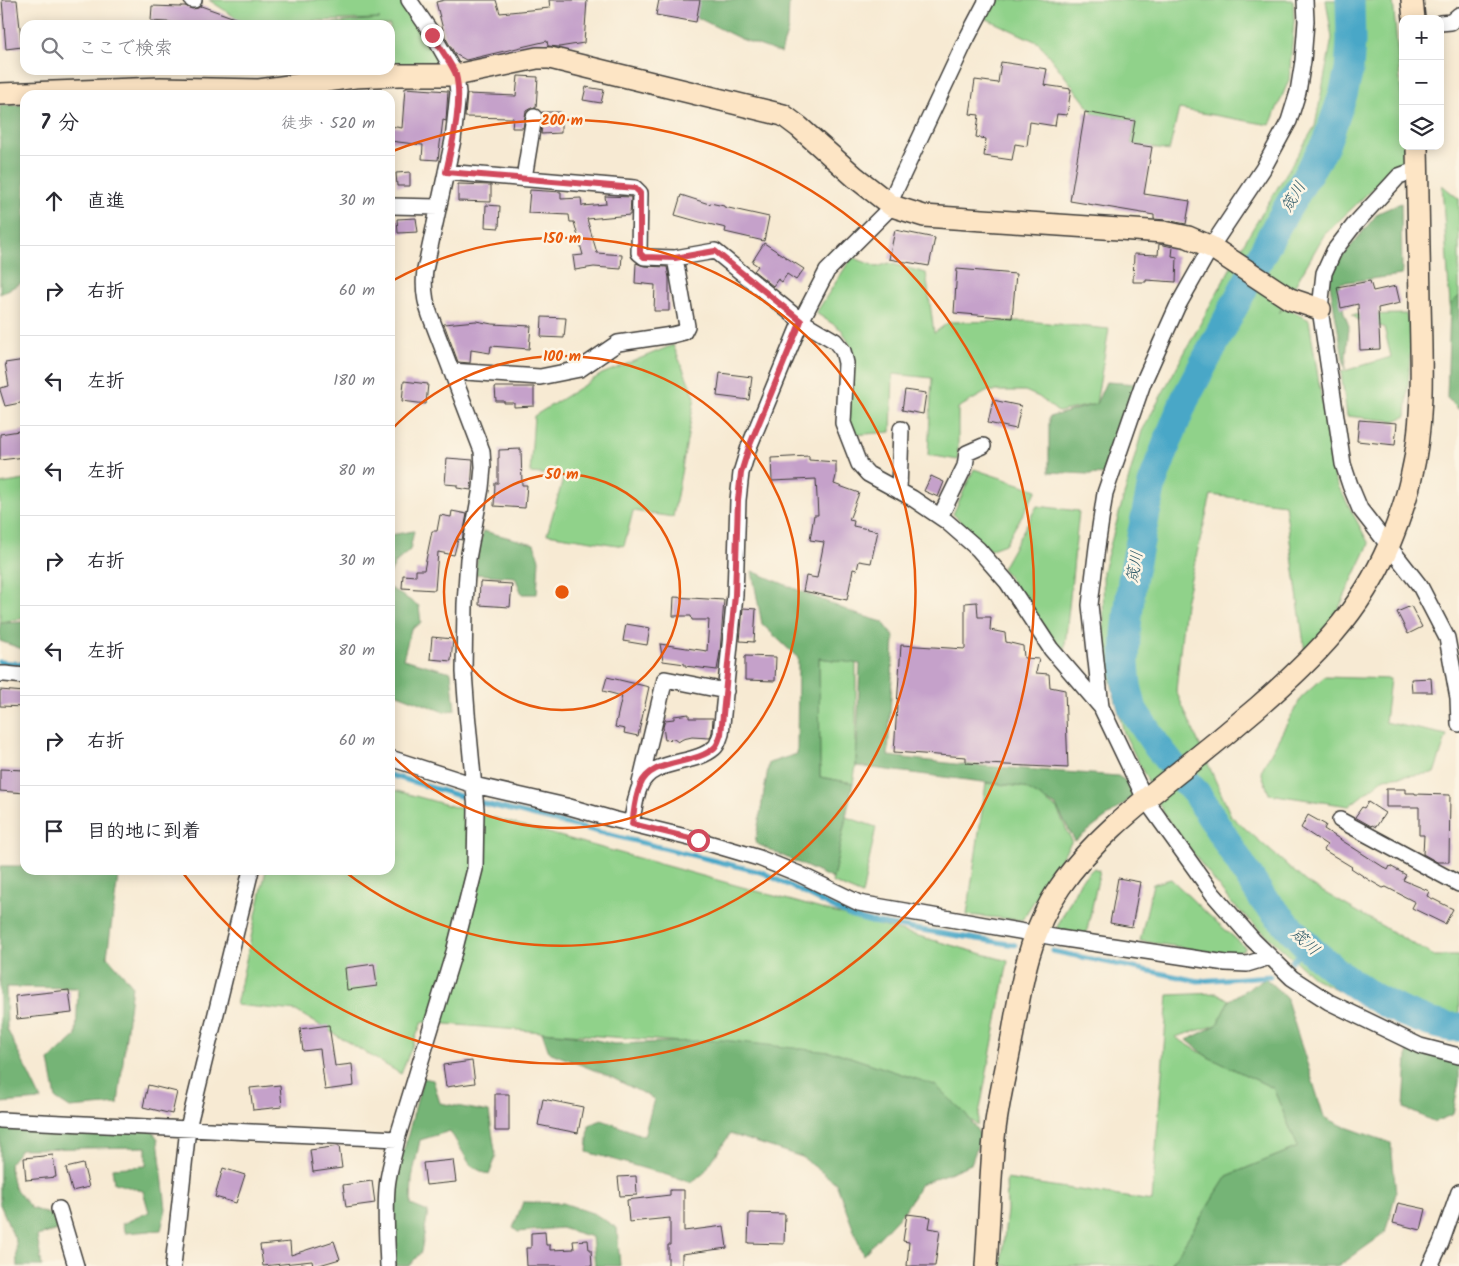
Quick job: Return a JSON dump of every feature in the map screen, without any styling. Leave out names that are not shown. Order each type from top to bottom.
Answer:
[{"type":"street","points":[[388,1266],[386,1187],[397,1139],[454,952],[475,869],[475,796],[466,713],[465,604],[468,559],[483,467],[482,451],[430,315],[423,287],[453,140],[458,93],[456,75],[410,0]]},
{"type":"street","points":[[640,785],[646,776],[655,769],[703,755],[716,747],[721,734],[735,595],[738,500],[741,473],[749,447],[801,321],[827,270],[890,205],[986,0]]},
{"type":"street","points":[[1101,707],[1090,605],[1105,493],[1143,383],[1177,307],[1211,247],[1263,168],[1289,121],[1298,92],[1303,61],[1306,21],[1305,0]]},
{"type":"street","points":[[1412,0],[1414,15]]},
{"type":"street","points":[[1444,22],[1451,22],[1459,15]]},
{"type":"street","points":[[259,90],[355,77],[456,75],[537,58],[550,58],[783,115],[890,205],[924,216],[1164,232],[1188,237],[1211,247],[1290,299],[1320,309]]},
{"type":"street","points":[[107,90],[160,88],[168,90]]},
{"type":"street","points":[[0,94],[20,93]]},
{"type":"street","points":[[524,178],[534,117]]},
{"type":"street","points":[[986,1266],[994,1136],[1023,973],[1035,933],[1059,888],[1087,852],[1145,799],[1218,741],[1294,676],[1323,647],[1345,620],[1370,583],[1388,546],[1404,505],[1412,476],[1420,411],[1417,150]]},
{"type":"street","points":[[1418,168],[1400,176],[1354,225],[1334,251],[1324,273],[1320,309],[1343,464],[1360,509],[1420,586],[1448,638],[1458,698],[1459,724]]},
{"type":"street","points":[[446,172],[635,188],[640,193],[640,253],[644,257],[675,258],[715,251],[801,321],[835,341],[843,351],[846,363],[842,423],[859,464],[868,474],[899,490],[940,518],[978,549],[1007,582],[1050,648],[1101,707],[1145,799],[1213,894],[1253,940],[1292,978],[1329,1002],[1420,1046],[1459,1056]]},
{"type":"street","points":[[395,206],[438,207]]},
{"type":"street","points":[[451,371],[540,377],[580,369],[618,343],[684,332],[688,326],[675,258]]},
{"type":"street","points":[[899,490],[901,428]]},
{"type":"street","points":[[940,518],[965,466],[968,453],[984,446]]},
{"type":"street","points":[[0,674],[20,676]]},
{"type":"street","points":[[632,824],[664,679],[726,691]]},
{"type":"street","points":[[395,760],[475,796],[566,806],[698,840],[759,858],[799,874],[859,903],[1059,938],[1226,964],[1247,964],[1270,957]]},
{"type":"street","points":[[1340,820],[1459,884]]},
{"type":"street","points":[[173,1266],[188,1128],[250,875]]},
{"type":"street","points":[[0,1120],[397,1139]]},
{"type":"street","points":[[1430,1266],[1441,1243],[1459,1192]]},
{"type":"street","points":[[59,1209],[76,1266]]},
{"type":"green space","points":[[209,0],[401,0],[440,64],[395,68],[395,20],[239,20]]},
{"type":"green space","points":[[691,0],[789,0],[788,29],[781,53],[741,39],[688,13]]},
{"type":"green space","points":[[994,0],[1293,0],[1294,21],[1289,80],[1270,125],[1179,109],[1169,151],[1131,144],[1135,121],[1094,114],[1039,43],[985,18]]},
{"type":"green space","points":[[1326,0],[1393,0],[1399,68],[1399,150],[1405,150],[1406,157],[1324,235],[1279,313],[1285,307],[1309,320],[1334,478],[1369,544],[1333,621],[1305,652],[1285,504],[1211,495],[1185,603],[1176,691],[1231,816],[1306,882],[1434,956],[1459,956],[1459,1033],[1430,1037],[1314,978],[1231,903],[1165,816],[1124,733],[1104,655],[1103,571],[1142,431],[1244,243],[1315,126],[1332,38]]},
{"type":"green space","points":[[0,105],[20,105],[20,284],[0,294]]},
{"type":"green space","points":[[1442,185],[1459,199],[1459,296],[1450,305]]},
{"type":"green space","points":[[1401,203],[1402,275],[1339,283],[1344,313],[1349,326],[1345,369],[1328,274],[1378,213]]},
{"type":"green space","points":[[852,257],[877,267],[889,263],[926,273],[934,333],[949,322],[1027,321],[1109,329],[1096,404],[1058,412],[1039,397],[1025,391],[988,391],[958,408],[958,460],[928,455],[932,378],[893,374],[891,432],[853,435],[843,423],[853,351],[842,330],[816,313]]},
{"type":"green space","points":[[1459,296],[1459,410],[1447,398],[1450,305]]},
{"type":"green space","points":[[1406,314],[1412,330],[1406,416],[1395,421],[1347,416],[1341,372],[1391,357],[1384,327],[1363,324],[1352,315]]},
{"type":"green space","points":[[673,345],[695,397],[673,517],[633,511],[624,546],[547,534],[564,476],[530,473],[534,416],[602,374]]},
{"type":"green space","points":[[1106,382],[1138,384],[1106,475],[1049,472],[1049,417],[1096,404]]},
{"type":"green space","points":[[974,469],[1037,490],[1005,544],[989,550],[953,514]]},
{"type":"green space","points":[[20,481],[20,619],[0,622],[0,484]]},
{"type":"green space","points":[[1037,506],[1079,511],[1064,655],[1002,568]]},
{"type":"green space","points":[[414,531],[410,550],[395,564],[395,534]]},
{"type":"green space","points":[[483,531],[534,544],[539,559],[537,594],[522,594],[515,577],[474,574]]},
{"type":"green space","points":[[752,571],[856,614],[883,622],[894,637],[888,756],[955,764],[1118,776],[1141,791],[1075,841],[1056,806],[1023,787],[856,766],[860,664],[819,658],[820,777],[853,783],[833,879],[755,843],[769,763],[797,754],[798,658],[762,624]]},
{"type":"green space","points":[[395,591],[419,606],[421,623],[411,629],[403,659],[451,672],[455,710],[444,712],[395,693]]},
{"type":"green space","points":[[20,622],[20,648],[0,641],[0,623]]},
{"type":"green space","points":[[819,658],[856,663],[856,766],[853,783],[820,777]]},
{"type":"green space","points":[[1324,677],[1390,679],[1385,722],[1447,735],[1434,773],[1384,778],[1349,806],[1269,794],[1261,771],[1301,698]]},
{"type":"green space","points":[[986,783],[1026,787],[1057,809],[1072,841],[1022,920],[967,915]]},
{"type":"green space","points":[[395,790],[1008,961],[977,1125],[924,1082],[838,1053],[422,1022],[401,1074],[296,1011],[236,1005],[265,875],[395,875]]},
{"type":"green space","points":[[846,817],[876,827],[862,895],[832,882]]},
{"type":"green space","points":[[0,866],[20,866],[20,875],[118,875],[107,956],[132,985],[118,1104],[70,1108],[56,1099],[49,1060],[76,1036],[78,988],[6,987],[7,1029],[41,1100],[0,1103]]},
{"type":"green space","points":[[1094,868],[1100,870],[1086,935],[1056,929],[1081,880]]},
{"type":"green space","points":[[1171,879],[1246,948],[1233,955],[1140,941],[1153,884]]},
{"type":"green space","points":[[1265,978],[1286,997],[1324,1117],[1343,1126],[1391,1143],[1396,1193],[1385,1233],[1339,1266],[1170,1266],[1227,1176],[1298,1147],[1273,1088],[1208,1057],[1187,1040],[1217,1025],[1229,1000]]},
{"type":"green space","points":[[1217,993],[1229,1000],[1217,1025],[1175,1037],[1208,1057],[1273,1088],[1298,1147],[1227,1176],[1170,1266],[1001,1266],[1007,1210],[1006,1179],[1152,1201],[1168,995]]},
{"type":"green space","points":[[542,1032],[573,1035],[614,1044],[722,1040],[838,1053],[935,1085],[966,1114],[981,1136],[971,1164],[921,1184],[905,1210],[863,1255],[836,1183],[802,1157],[730,1134],[703,1174],[691,1182],[587,1152],[589,1125],[602,1120],[644,1136],[654,1099],[611,1077],[549,1052]]},
{"type":"green space","points":[[1408,1040],[1459,1060],[1459,1081],[1453,1114],[1435,1122],[1404,1108]]},
{"type":"green space","points":[[423,1078],[433,1080],[440,1103],[489,1112],[496,1157],[489,1175],[471,1166],[450,1131],[420,1140],[412,1178],[411,1205],[428,1212],[421,1252],[409,1266],[395,1266],[391,1222],[393,1191]]},
{"type":"green space","points":[[0,1124],[149,1126],[158,1139],[166,1209],[161,1230],[126,1233],[122,1224],[149,1212],[143,1191],[114,1183],[112,1168],[146,1166],[146,1147],[21,1149],[9,1164],[14,1187],[31,1208],[54,1216],[64,1228],[37,1236],[42,1266],[17,1266],[16,1242],[0,1204]]},
{"type":"green space","points":[[523,1202],[563,1203],[595,1214],[617,1228],[620,1266],[595,1266],[592,1237],[561,1228],[518,1232],[513,1228]]},
{"type":"building","points":[[2,0],[17,0],[20,47],[6,49]]},
{"type":"building","points":[[445,0],[496,0],[500,13],[550,8],[549,0],[587,0],[584,43],[559,47],[548,46],[547,41],[466,60],[455,54],[445,37],[436,2]]},
{"type":"building","points":[[659,0],[700,0],[696,22],[656,15]]},
{"type":"building","points":[[152,6],[185,6],[192,9],[201,6],[240,20],[151,20]]},
{"type":"building","points":[[1001,62],[1047,69],[1044,85],[1071,89],[1067,115],[1057,114],[1055,126],[1030,122],[1027,146],[1015,144],[1012,160],[984,156],[986,139],[976,137],[979,115],[970,114],[975,80],[998,83]]},
{"type":"building","points":[[518,76],[538,77],[536,108],[526,111],[523,128],[512,128],[513,118],[465,117],[467,94],[516,96]]},
{"type":"building","points":[[586,87],[604,90],[601,103],[583,100]]},
{"type":"building","points":[[405,88],[448,91],[446,121],[443,120],[438,160],[422,159],[423,145],[395,142],[395,127],[402,128]]},
{"type":"building","points":[[542,112],[561,112],[561,133],[541,134]]},
{"type":"building","points":[[1085,112],[1135,121],[1131,144],[1152,147],[1144,194],[1190,201],[1186,224],[1154,219],[1154,215],[1070,201]]},
{"type":"building","points":[[410,172],[410,186],[397,186],[396,173]]},
{"type":"building","points":[[458,184],[491,185],[491,202],[458,201]]},
{"type":"building","points":[[530,190],[561,192],[561,199],[581,198],[582,206],[606,204],[605,196],[631,197],[630,215],[587,219],[597,253],[622,255],[621,269],[594,267],[575,270],[573,256],[583,255],[574,222],[570,222],[569,215],[528,213]]},
{"type":"building","points":[[681,195],[709,204],[769,217],[764,241],[725,232],[726,228],[675,215]]},
{"type":"building","points":[[486,205],[500,206],[499,228],[485,227]]},
{"type":"building","points":[[416,218],[418,232],[398,233],[397,219]]},
{"type":"building","points":[[895,230],[935,238],[929,266],[889,259]]},
{"type":"building","points":[[764,243],[804,269],[796,280],[787,274],[782,282],[778,279],[773,286],[754,271],[758,266],[752,262]]},
{"type":"building","points":[[1159,244],[1173,247],[1172,256],[1177,257],[1176,282],[1146,280],[1146,282],[1133,282],[1134,254],[1158,255]]},
{"type":"building","points":[[636,263],[644,266],[667,267],[669,311],[654,311],[655,285],[635,283]]},
{"type":"building","points":[[957,269],[1016,274],[1012,318],[954,313]]},
{"type":"building","points":[[1370,281],[1373,291],[1396,286],[1400,303],[1378,308],[1380,349],[1360,350],[1358,304],[1341,308],[1337,287]]},
{"type":"building","points":[[542,317],[566,318],[564,338],[541,337]]},
{"type":"building","points":[[476,321],[492,324],[531,326],[529,349],[491,346],[490,353],[471,350],[470,363],[458,362],[444,324]]},
{"type":"building","points":[[20,361],[20,403],[5,406],[0,388],[9,386],[5,363]]},
{"type":"building","points":[[720,373],[752,377],[749,400],[717,396]]},
{"type":"building","points":[[404,381],[428,384],[426,404],[402,401]]},
{"type":"building","points":[[495,387],[534,387],[534,406],[514,407],[514,403],[496,401]]},
{"type":"building","points":[[905,390],[926,393],[923,414],[902,410]]},
{"type":"building","points":[[993,400],[1021,406],[1016,429],[988,423]]},
{"type":"building","points":[[1359,420],[1397,423],[1395,445],[1357,441]]},
{"type":"building","points":[[20,431],[20,458],[0,460],[0,434]]},
{"type":"building","points":[[521,449],[522,485],[527,485],[525,508],[494,506],[495,483],[498,483],[499,450]]},
{"type":"building","points":[[809,456],[809,460],[836,462],[834,484],[859,493],[849,520],[854,521],[853,526],[878,531],[871,563],[859,561],[857,570],[853,569],[847,600],[803,591],[806,576],[817,578],[824,542],[810,540],[814,515],[818,515],[816,479],[772,481],[771,458]]},
{"type":"building","points":[[447,458],[473,460],[471,490],[457,488],[457,485],[445,484]]},
{"type":"building","points":[[931,476],[944,482],[938,497],[924,491]]},
{"type":"building","points":[[452,511],[467,514],[462,540],[458,539],[454,555],[438,552],[435,590],[402,588],[403,575],[416,576],[416,570],[424,570],[432,531],[437,531],[440,515],[451,517]]},
{"type":"building","points":[[480,582],[512,584],[510,607],[479,605]]},
{"type":"building","points":[[674,597],[724,600],[717,670],[663,661],[660,644],[707,651],[709,620],[692,620],[691,616],[673,616]]},
{"type":"building","points":[[977,602],[978,617],[991,617],[990,630],[1005,633],[1006,642],[1023,646],[1024,658],[1039,659],[1036,673],[1049,674],[1050,687],[1065,690],[1068,768],[966,763],[966,757],[894,752],[901,645],[965,649],[965,603]]},
{"type":"building","points":[[1411,606],[1422,627],[1408,634],[1397,612]]},
{"type":"building","points":[[743,608],[756,609],[754,642],[740,641]]},
{"type":"building","points":[[626,624],[650,628],[647,645],[623,641]]},
{"type":"building","points":[[432,637],[453,639],[451,661],[430,659]]},
{"type":"building","points":[[745,656],[776,657],[775,681],[745,680]]},
{"type":"building","points":[[607,677],[649,687],[638,736],[624,733],[625,729],[615,727],[622,696],[603,691]]},
{"type":"building","points":[[1431,678],[1432,692],[1412,692],[1411,679]]},
{"type":"building","points":[[0,690],[20,692],[20,707],[0,706]]},
{"type":"building","points":[[689,714],[689,718],[713,718],[710,738],[692,737],[678,742],[674,739],[665,740],[663,727],[665,720],[674,719],[674,716]]},
{"type":"building","points":[[0,769],[20,770],[20,793],[0,791]]},
{"type":"building","points":[[1386,789],[1405,789],[1405,793],[1415,794],[1450,795],[1449,862],[1437,862],[1423,854],[1424,835],[1419,835],[1419,807],[1386,807]]},
{"type":"building","points":[[1368,802],[1385,813],[1376,827],[1355,817]]},
{"type":"building","points":[[1308,815],[1326,825],[1324,829],[1388,870],[1390,866],[1406,875],[1403,880],[1429,891],[1427,896],[1453,909],[1445,924],[1412,908],[1415,902],[1369,880],[1324,850],[1327,845],[1301,828]]},
{"type":"building","points":[[1118,878],[1140,882],[1132,927],[1110,923]]},
{"type":"building","points":[[374,964],[377,986],[347,990],[345,968]]},
{"type":"building","points":[[69,990],[72,1013],[17,1019],[15,996]]},
{"type":"building","points":[[329,1025],[335,1066],[352,1064],[354,1086],[325,1090],[320,1049],[303,1051],[300,1029]]},
{"type":"building","points":[[472,1061],[475,1083],[446,1087],[443,1065]]},
{"type":"building","points":[[148,1085],[177,1092],[172,1114],[143,1107]]},
{"type":"building","points":[[280,1085],[282,1107],[253,1110],[250,1088]]},
{"type":"building","points":[[495,1094],[509,1094],[509,1131],[495,1131]]},
{"type":"building","points":[[543,1099],[583,1107],[578,1133],[538,1125]]},
{"type":"building","points":[[339,1146],[342,1168],[313,1172],[310,1150]]},
{"type":"building","points":[[53,1155],[56,1177],[26,1180],[24,1158]]},
{"type":"building","points":[[453,1160],[456,1182],[426,1185],[423,1163]]},
{"type":"building","points":[[83,1164],[89,1187],[72,1191],[66,1168]]},
{"type":"building","points":[[223,1168],[245,1175],[236,1203],[215,1197]]},
{"type":"building","points":[[636,1176],[637,1195],[620,1196],[618,1177]]},
{"type":"building","points":[[372,1181],[375,1203],[346,1207],[343,1185]]},
{"type":"building","points":[[670,1190],[684,1190],[684,1231],[724,1226],[727,1248],[682,1254],[682,1266],[668,1266],[670,1218],[629,1222],[627,1200],[670,1195]]},
{"type":"building","points":[[1398,1203],[1426,1209],[1421,1230],[1393,1223]]},
{"type":"building","points":[[749,1213],[785,1214],[784,1244],[748,1243]]},
{"type":"building","points":[[907,1214],[931,1217],[929,1228],[940,1230],[935,1266],[907,1266],[909,1242],[903,1241]]},
{"type":"building","points":[[545,1232],[546,1245],[550,1245],[550,1250],[574,1249],[573,1241],[588,1240],[592,1266],[527,1266],[526,1248],[531,1248],[531,1233]]},
{"type":"building","points":[[334,1241],[340,1259],[316,1266],[313,1266],[312,1261],[263,1266],[260,1245],[290,1242],[291,1255]]},
{"type":"waterway","name":"筬川","points":[[1350,0],[1351,41],[1349,70],[1343,95],[1326,143],[1276,227],[1184,401],[1152,484],[1132,580],[1126,634],[1125,663],[1127,686],[1133,710],[1157,746],[1196,793],[1263,899],[1312,951],[1341,975],[1370,995],[1400,1011],[1428,1022],[1459,1027]]},
{"type":"waterway","points":[[0,662],[20,664]]},
{"type":"waterway","points":[[395,777],[486,804],[764,873],[850,916],[871,922],[1015,945]]},
{"type":"waterway","points":[[1292,961],[1308,947]]},
{"type":"waterway","points":[[1052,951],[1198,981],[1270,976]]},
{"type":"route","points":[[432,35],[456,75],[458,93],[453,140],[446,172],[635,188],[640,193],[640,253],[644,257],[675,258],[715,251],[801,321],[749,447],[741,473],[738,500],[735,595],[721,734],[716,747],[703,755],[655,769],[646,776],[640,785],[632,824],[698,840]]}]
